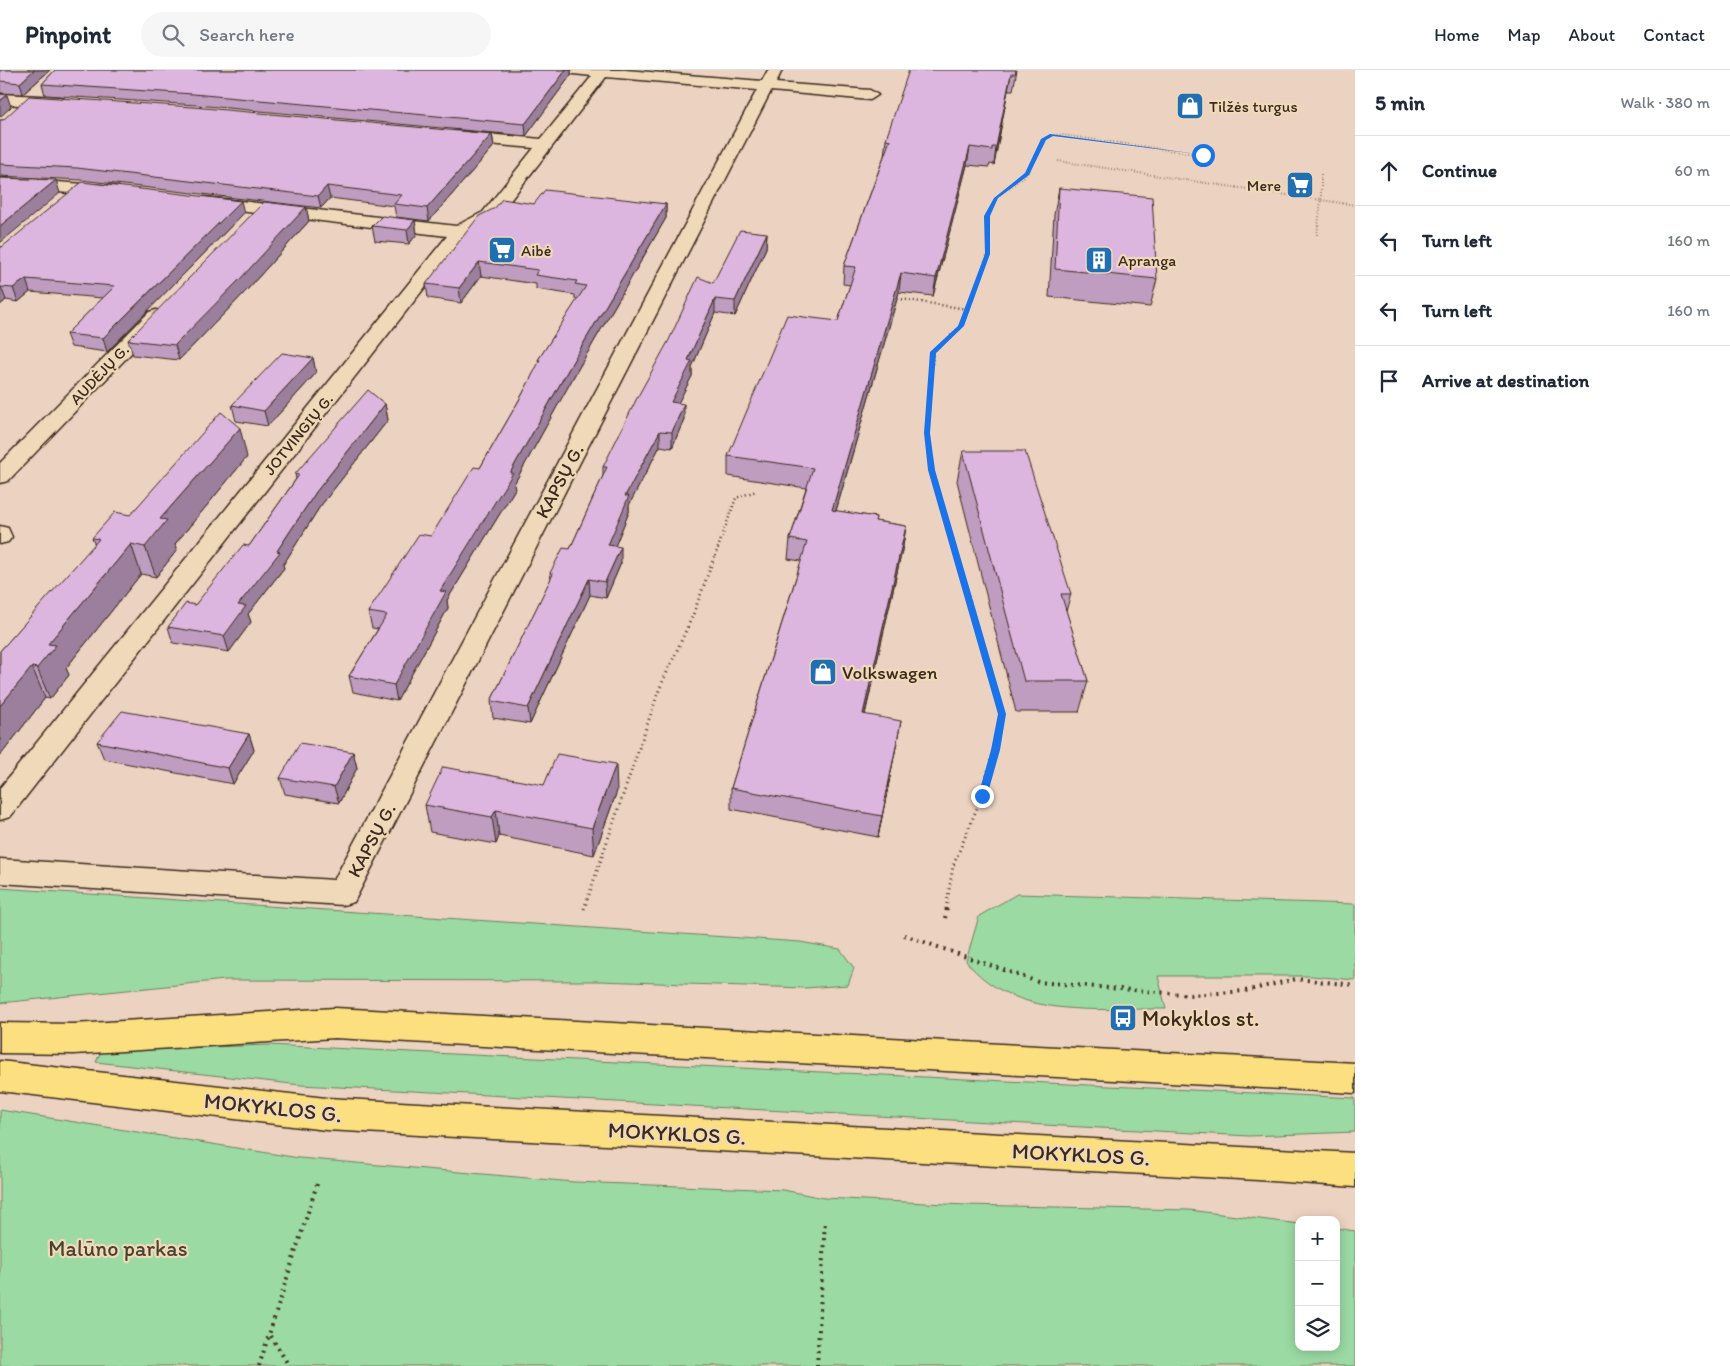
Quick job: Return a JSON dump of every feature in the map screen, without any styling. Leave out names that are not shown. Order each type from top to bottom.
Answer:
[{"type":"main road","points":[[0,1038],[74,1039],[334,1023],[1355,1078]]},
{"type":"main road","name":"MOKYKLOS G.","points":[[0,1076],[326,1114],[1258,1163],[1355,1170]]},
{"type":"street","points":[[573,70],[771,78],[870,95]]},
{"type":"street","name":"JOTVINGIŲ G.","points":[[0,809],[459,232],[489,216],[603,71]]},
{"type":"street","name":"KAPSŲ G.","points":[[0,871],[343,893],[771,78]]},
{"type":"street","points":[[12,116],[43,88]]},
{"type":"street","points":[[0,99],[79,104]]},
{"type":"street","points":[[439,134],[546,144]]},
{"type":"street","points":[[0,183],[80,187],[128,192]]},
{"type":"street","points":[[59,205],[80,187]]},
{"type":"street","points":[[185,199],[254,216],[459,232]]},
{"type":"street","name":"AUDĖJŲ G.","points":[[0,476],[172,300]]},
{"type":"path","points":[[946,918],[953,866],[982,796],[995,750],[1002,714],[932,470],[927,433],[933,352],[961,326],[988,254],[987,216],[996,198],[1027,174],[1044,139],[1052,135],[1061,135],[1203,155]]},
{"type":"path","points":[[1058,161],[1355,205]]},
{"type":"path","points":[[1317,235],[1321,200],[1321,172]]},
{"type":"path","points":[[893,298],[967,309]]},
{"type":"path","points":[[584,909],[659,690],[692,615],[736,498],[756,491]]},
{"type":"path","points":[[904,936],[1038,982],[1192,995],[1245,991],[1296,979],[1355,985]]},
{"type":"path","points":[[259,1366],[271,1336],[317,1184]]},
{"type":"path","points":[[818,1366],[817,1341],[825,1220]]},
{"type":"path","points":[[271,1336],[289,1366]]},
{"type":"green space","points":[[0,888],[800,942],[840,949],[854,968],[848,985],[805,988],[599,981],[225,980],[0,1003]]},
{"type":"green space","points":[[1017,894],[1355,904],[1355,980],[1312,976],[1158,976],[1166,1009],[1085,1009],[1058,1007],[1032,1002],[1008,994],[986,980],[966,961],[979,916]]},
{"type":"green space","points":[[268,1045],[1355,1098],[1355,1132],[1249,1136],[301,1085],[96,1062],[101,1051]]},
{"type":"green space","name":"Malūno parkas","points":[[0,1110],[299,1158],[574,1182],[783,1190],[824,1198],[966,1205],[1189,1210],[1295,1223],[1295,1351],[1340,1351],[1340,1229],[1355,1231],[1355,1366],[0,1366]]},
{"type":"building","points":[[0,70],[34,70],[20,83],[0,81]]},
{"type":"building","points":[[55,70],[566,70],[525,124],[193,94],[42,84]]},
{"type":"building","points":[[909,70],[1016,70],[1015,74],[1011,74],[996,147],[992,147],[992,150],[970,147],[936,278],[901,273],[832,510],[876,517],[875,521],[906,526],[863,714],[901,721],[882,816],[731,788],[807,542],[790,539],[813,468],[728,456],[787,315],[838,321],[856,267],[844,266],[890,140],[886,139]]},
{"type":"building","points":[[0,94],[7,95],[0,101]]},
{"type":"building","points":[[29,96],[193,107],[492,134],[427,208],[394,204],[402,195],[327,186],[318,196],[77,168],[0,164],[0,120],[3,120]]},
{"type":"building","points":[[0,178],[56,180],[0,226]]},
{"type":"building","points":[[82,182],[241,201],[103,338],[66,334],[115,286],[26,279],[13,288],[0,288],[0,247]]},
{"type":"building","name":"Apranga","points":[[1059,188],[1152,197],[1157,279],[1055,269]]},
{"type":"building","points":[[545,190],[666,204],[573,361],[510,473],[513,473],[440,591],[446,592],[394,685],[349,676],[387,615],[368,612],[419,534],[431,536],[474,467],[480,468],[522,395],[540,360],[538,360],[586,286],[575,284],[577,281],[535,275],[538,270],[479,262],[459,288],[426,284],[479,216],[495,208],[502,199],[534,204]]},
{"type":"building","points":[[264,202],[306,207],[242,277],[175,345],[128,340]]},
{"type":"building","points":[[382,216],[415,220],[407,230],[372,226]]},
{"type":"building","points":[[740,230],[767,233],[735,301],[715,299],[688,360],[692,361],[671,402],[684,404],[672,432],[660,431],[625,496],[629,496],[608,545],[621,547],[605,582],[589,579],[528,708],[491,701],[553,574],[550,573],[563,548],[570,549],[607,467],[603,467],[637,398],[669,340],[698,277],[713,283]]},
{"type":"building","points":[[282,353],[313,358],[264,411],[232,405]]},
{"type":"building","points":[[368,390],[385,404],[316,492],[277,551],[280,552],[238,605],[246,606],[224,636],[168,627],[186,603],[195,605],[243,545],[249,546],[299,475],[295,474]]},
{"type":"building","points":[[221,412],[240,428],[160,519],[167,520],[145,547],[131,544],[48,644],[56,645],[37,668],[32,667],[0,706],[0,651],[99,539],[92,538],[115,512],[130,515]]},
{"type":"building","points":[[963,451],[1025,451],[1071,594],[1061,594],[1088,681],[1024,681]]},
{"type":"building","points":[[122,711],[249,734],[228,768],[97,742]]},
{"type":"building","points":[[300,743],[353,752],[334,787],[280,778]]},
{"type":"building","points":[[557,754],[616,764],[592,828],[496,810],[492,817],[425,805],[443,767],[544,785]]},
{"type":"place","name":"Tilžės turgus","points":[[1190,106]]},
{"type":"place","name":"Mere","points":[[1300,185]]},
{"type":"place","name":"Aibė","points":[[502,250]]},
{"type":"place","name":"Apranga","points":[[1099,260]]},
{"type":"place","name":"Volkswagen","points":[[823,672]]},
{"type":"place","name":"Mokyklos st.","points":[[1123,1018]]},
{"type":"route","points":[[982,796],[995,750],[1002,714],[932,470],[927,433],[933,352],[961,326],[988,254],[987,216],[996,198],[1027,174],[1044,139],[1052,135],[1061,135],[1203,155]]}]
